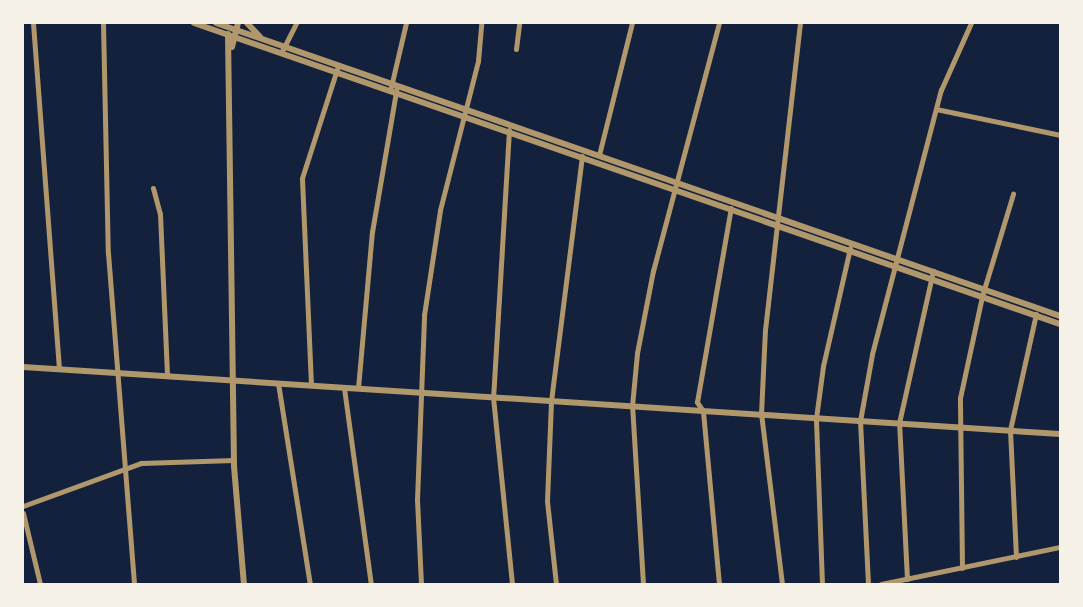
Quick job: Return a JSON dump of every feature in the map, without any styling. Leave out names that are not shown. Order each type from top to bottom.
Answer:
[{"type":"street","points":[[33,23],[59,369]]},
{"type":"street","points":[[103,23],[108,253],[134,584]]},
{"type":"street","points":[[194,23],[238,30],[283,49]]},
{"type":"street","points":[[216,23],[228,28]]},
{"type":"street","points":[[247,23],[261,38]]},
{"type":"street","points":[[283,49],[296,23]]},
{"type":"street","points":[[358,388],[372,232],[393,88],[406,23]]},
{"type":"street","points":[[421,584],[418,392],[440,210],[478,61],[481,23]]},
{"type":"street","points":[[516,49],[519,23]]},
{"type":"street","points":[[599,155],[632,23]]},
{"type":"street","points":[[643,584],[632,406],[653,271],[679,187],[719,23]]},
{"type":"street","points":[[782,584],[761,414],[765,330],[780,222],[800,23]]},
{"type":"street","points":[[868,584],[860,421],[895,262],[936,109],[971,23]]},
{"type":"street","points":[[228,28],[232,47],[234,460],[244,584]]},
{"type":"street","points":[[238,30],[337,69],[1037,312],[1060,324]]},
{"type":"street","points":[[232,47],[238,30]]},
{"type":"street","points":[[311,385],[302,178],[337,69]]},
{"type":"street","points":[[936,109],[1060,135]]},
{"type":"street","points":[[509,128],[493,397],[512,584]]},
{"type":"street","points":[[583,153],[599,155],[679,187]]},
{"type":"street","points":[[556,584],[547,502],[551,401],[583,153]]},
{"type":"street","points":[[153,188],[160,214],[167,376]]},
{"type":"street","points":[[962,568],[957,427],[983,293],[1013,194]]},
{"type":"street","points":[[719,584],[703,411],[697,402],[732,205]]},
{"type":"street","points":[[822,584],[816,418],[823,366],[851,247]]},
{"type":"street","points":[[907,579],[899,423],[932,275]]},
{"type":"street","points":[[1037,312],[1060,316]]},
{"type":"street","points":[[1016,556],[1010,430],[1037,312]]},
{"type":"street","points":[[23,367],[1060,434]]},
{"type":"street","points":[[278,383],[310,584]]},
{"type":"street","points":[[344,387],[371,584]]},
{"type":"street","points":[[23,506],[141,463],[234,460]]},
{"type":"street","points":[[23,513],[40,584]]},
{"type":"street","points":[[881,584],[1060,547]]}]
